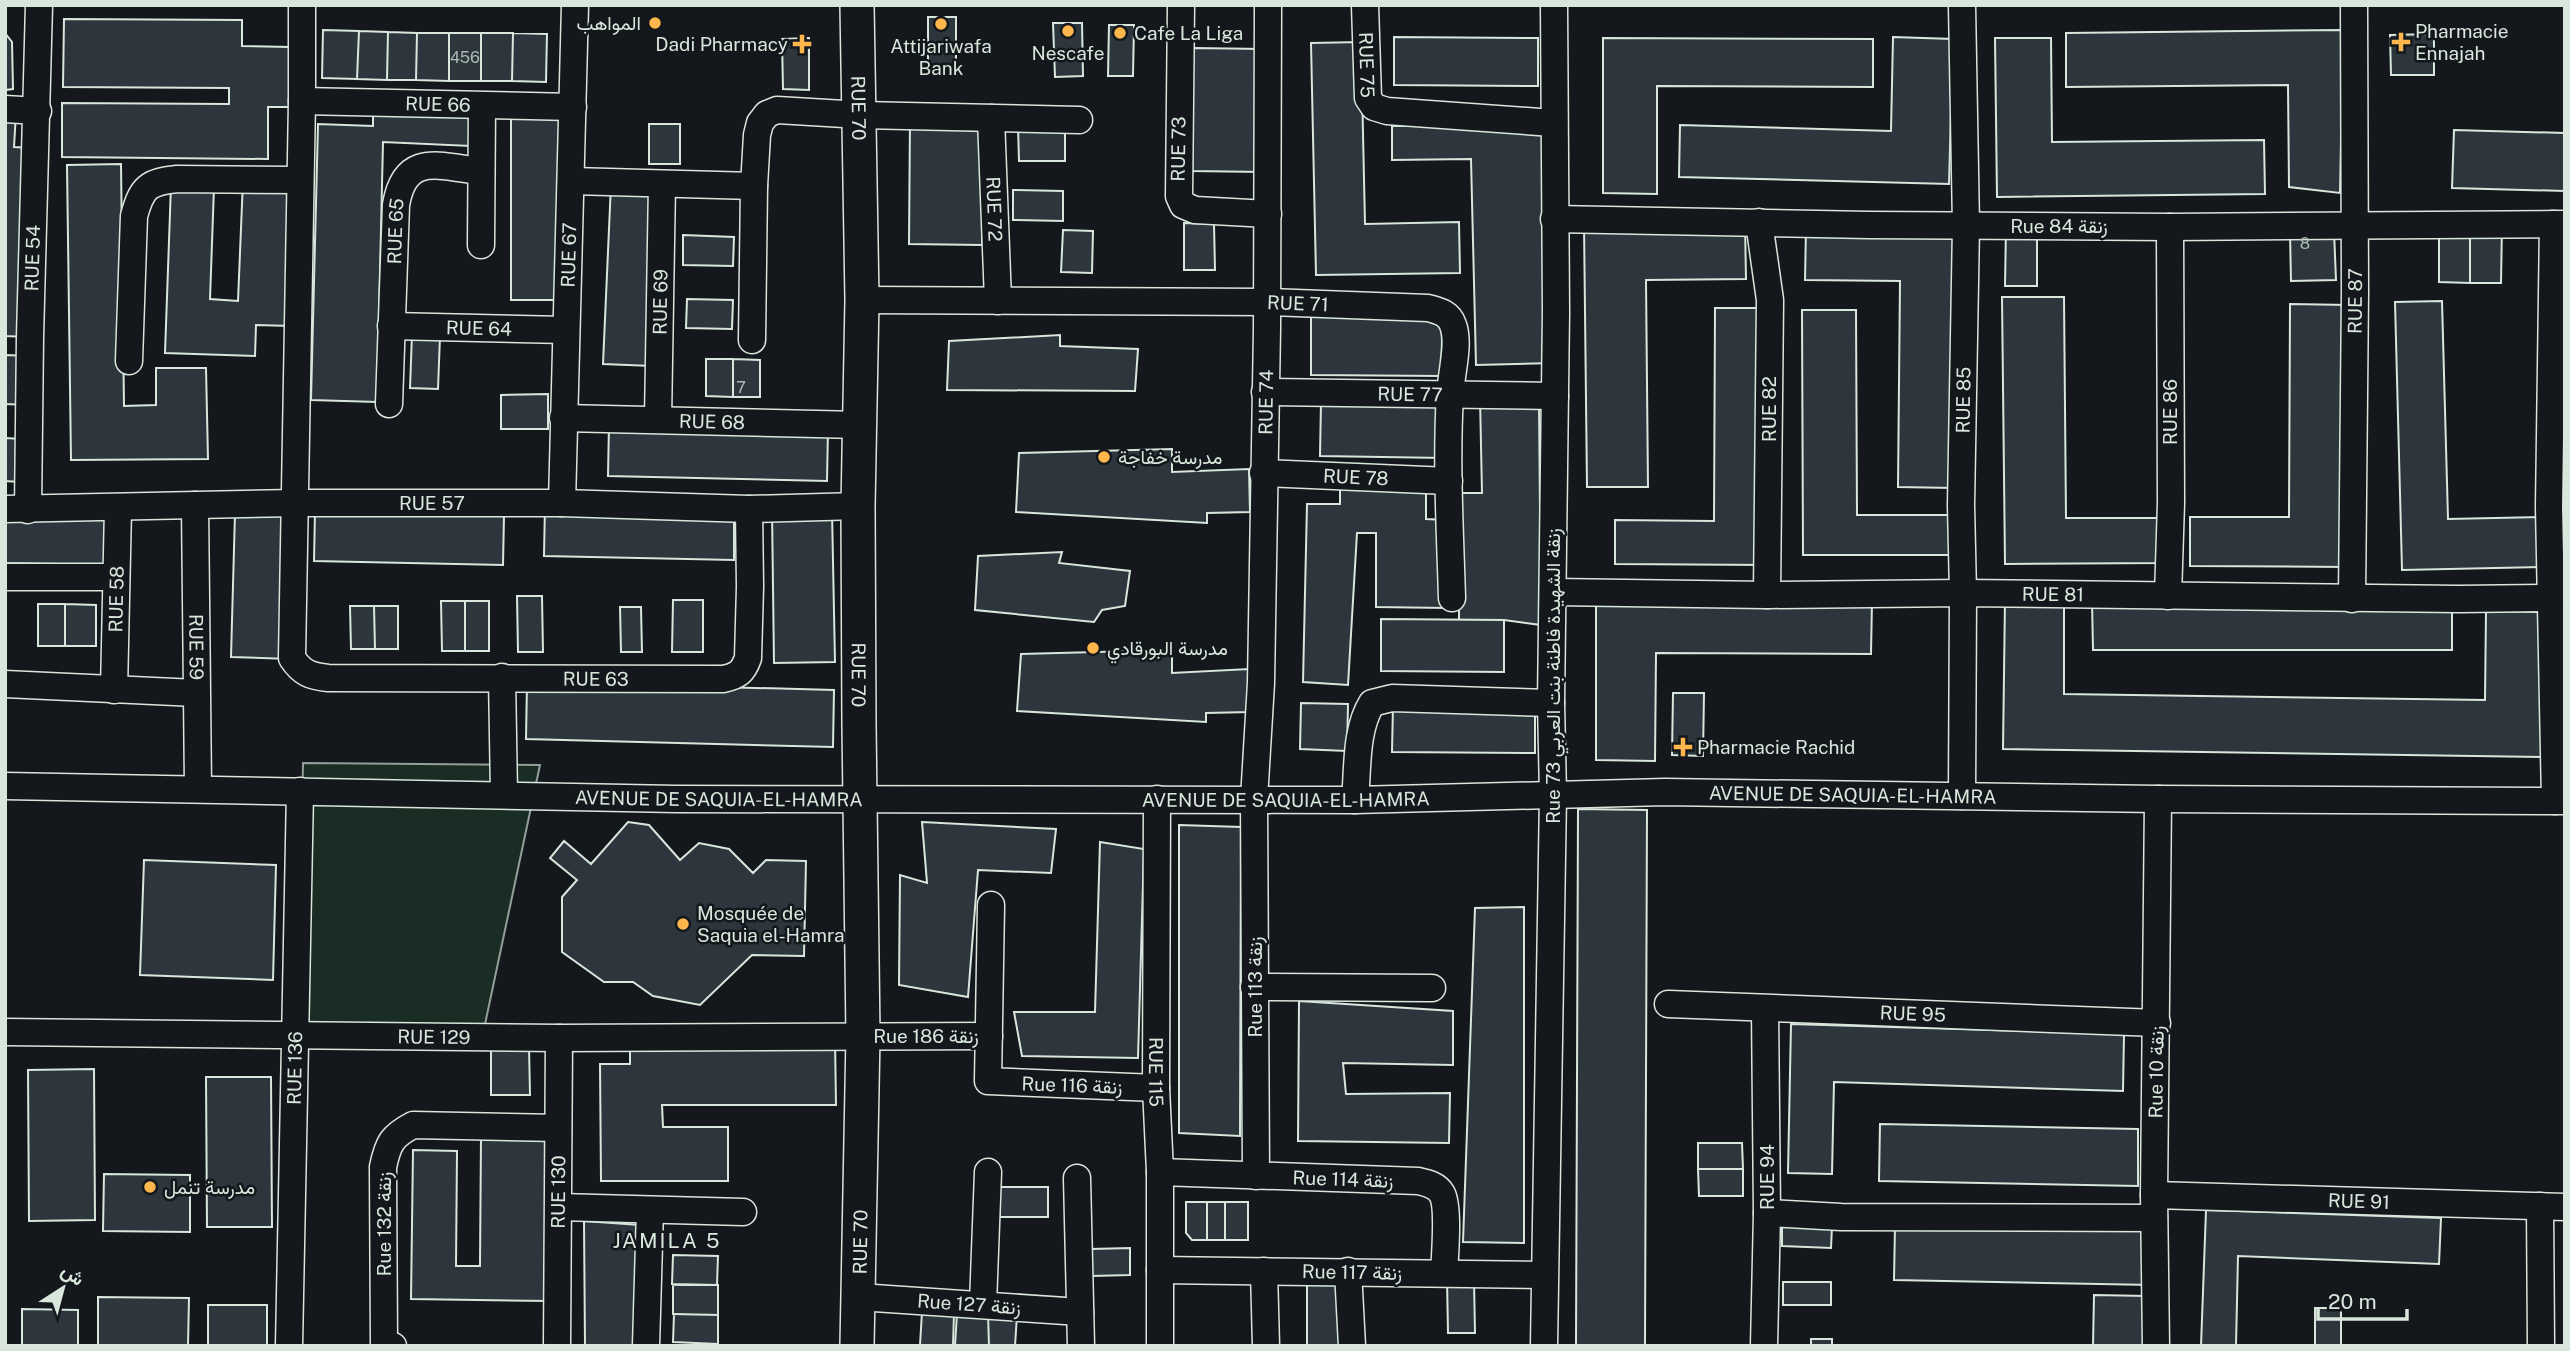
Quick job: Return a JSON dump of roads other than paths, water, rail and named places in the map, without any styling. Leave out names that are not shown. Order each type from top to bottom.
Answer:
[{"type":"street","name":"RUE 54","points":[[17,510],[17,430],[38,111],[39,5]]},
{"type":"street","points":[[295,503],[302,5]]},
{"type":"street","name":"RUE 67","points":[[562,503],[575,5]]},
{"type":"street","name":"RUE 70","points":[[857,5],[861,115],[862,300],[858,506],[863,1036],[858,1346]]},
{"type":"street","name":"RUE 73","points":[[1181,5],[1177,186],[1179,196],[1183,205],[1195,210],[1268,214]]},
{"type":"street","name":"RUE 74","points":[[1254,799],[1261,683],[1268,214],[1268,5]]},
{"type":"street","name":"RUE 75","points":[[1365,5],[1368,98],[1374,107],[1387,111],[1553,123]]},
{"type":"street","name":"Rue 73 زنقة الشهيدة فاطنة بنت العربي","points":[[1544,1346],[1553,795],[1551,703],[1555,396],[1554,5]]},
{"type":"street","name":"RUE 85","points":[[1962,5],[1966,226],[1961,505],[1962,796]]},
{"type":"street","name":"RUE 87","points":[[2352,599],[2354,5]]},
{"type":"street","name":"RUE 66","points":[[302,101],[573,107]]},
{"type":"street","points":[[481,245],[482,106]]},
{"type":"street","points":[[5,109],[38,111]]},
{"type":"street","points":[[752,340],[757,135],[760,123],[767,114],[777,110],[861,115],[1079,120]]},
{"type":"street","name":"RUE 72","points":[[991,118],[998,301]]},
{"type":"street","name":"RUE 65","points":[[389,404],[396,205],[400,186],[407,174],[420,166],[480,171]]},
{"type":"street","points":[[129,361],[134,216],[139,197],[146,187],[158,181],[177,179],[299,180]]},
{"type":"street","points":[[572,181],[754,186]]},
{"type":"street","name":"RUE 69","points":[[658,419],[662,184]]},
{"type":"street","name":"Rue 84 زنقة","points":[[1554,219],[1966,226],[2559,224]]},
{"type":"street","name":"RUE 82","points":[[1759,222],[1770,300],[1767,595]]},
{"type":"street","points":[[2559,224],[2549,507],[2560,801]]},
{"type":"street","name":"RUE 86","points":[[2168,596],[2171,503],[2170,227]]},
{"type":"street","name":"RUE 71","points":[[862,300],[1267,302],[1428,308],[1444,312],[1453,323],[1455,337],[1450,394],[1452,598]]},
{"type":"street","name":"RUE 64","points":[[391,326],[565,330]]},
{"type":"street","name":"RUE 77","points":[[1265,391],[1555,396]]},
{"type":"street","name":"RUE 68","points":[[563,418],[859,425]]},
{"type":"street","name":"RUE 78","points":[[1263,473],[1449,481]]},
{"type":"street","name":"RUE 57","points":[[17,510],[295,503],[562,503],[749,509],[858,506]]},
{"type":"street","name":"RUE 63","points":[[295,503],[292,658],[299,668],[310,676],[328,678],[723,679],[737,676],[748,657],[749,509]]},
{"type":"street","name":"RUE 59","points":[[195,505],[198,788]]},
{"type":"street","name":"RUE 58","points":[[114,690],[118,508]]},
{"type":"street","points":[[5,577],[116,577]]},
{"type":"street","name":"RUE 81","points":[[1554,592],[1767,595],[1963,593],[2352,599],[2551,598]]},
{"type":"street","points":[[502,677],[504,794]]},
{"type":"street","points":[[5,684],[197,693]]},
{"type":"street","points":[[1355,800],[1361,732],[1364,715],[1372,703],[1392,698],[1551,703]]},
{"type":"street","name":"AVENUE DE SAQUIA-EL-HAMRA","points":[[5,786],[676,799],[1355,800],[1665,792],[2560,801]]},
{"type":"street","name":"RUE 136","points":[[289,1346],[300,791]]},
{"type":"street","name":"RUE 115","points":[[1157,799],[1156,1088],[1160,1172],[1160,1346]]},
{"type":"street","name":"Rue 113 زنقة","points":[[1254,799],[1256,1176]]},
{"type":"street","name":"Rue 10 زنقة","points":[[2156,1346],[2154,1206],[2158,799]]},
{"type":"street","points":[[989,1036],[991,905]]},
{"type":"street","points":[[1254,987],[1432,988]]},
{"type":"street","name":"RUE 95","points":[[1668,1003],[2157,1024]]},
{"type":"street","name":"RUE 94","points":[[1764,1346],[1767,1213],[1765,1009]]},
{"type":"street","name":"RUE 129","points":[[5,1032],[559,1038],[863,1036]]},
{"type":"street","name":"Rue 186 زنقة","points":[[863,1036],[989,1036]]},
{"type":"street","name":"Rue 116 زنقة","points":[[989,1036],[988,1082],[1156,1088]]},
{"type":"street","name":"RUE 130","points":[[557,1346],[559,1038]]},
{"type":"street","name":"Rue 132 زنقة","points":[[393,1346],[384,1346],[383,1167],[387,1147],[397,1134],[413,1125],[558,1128]]},
{"type":"street","points":[[983,1304],[988,1172]]},
{"type":"street","name":"Rue 114 زنقة","points":[[1160,1172],[1418,1181],[1433,1185],[1442,1193],[1445,1205],[1444,1273]]},
{"type":"street","points":[[1077,1178],[1081,1346]]},
{"type":"street","name":"RUE 91","points":[[1767,1213],[1841,1217],[2154,1206],[2553,1206]]},
{"type":"street","points":[[2541,1346],[2553,1206]]},
{"type":"street","points":[[559,1207],[743,1212]]},
{"type":"street","points":[[646,1346],[650,1210]]},
{"type":"street","name":"Rue 117 زنقة","points":[[1160,1270],[1544,1275]]},
{"type":"street","points":[[1264,1271],[1266,1346]]},
{"type":"street","points":[[1348,1271],[1352,1346]]},
{"type":"street","name":"Rue 127 زنقة","points":[[859,1297],[1080,1312]]},
{"type":"place","name":"المواهب","points":[[655,23]]},
{"type":"place","name":"Attijariwafa Bank","points":[[941,24]]},
{"type":"place","name":"Nescafe","points":[[1068,31]]},
{"type":"place","name":"Cafe La Liga","points":[[1120,33]]},
{"type":"place","name":"Pharmacie Ennajah","points":[[2401,42]]},
{"type":"place","name":"Dadi Pharmacy","points":[[802,44]]},
{"type":"place","name":"مدرسة خفاجة","points":[[1104,457]]},
{"type":"place","name":"مدرسة البورقادي","points":[[1093,648]]},
{"type":"place","name":"Pharmacie Rachid","points":[[1683,747]]},
{"type":"place","name":"Mosquée de Saquia el-Hamra","points":[[683,924]]},
{"type":"place","name":"مدرسة تنمل","points":[[150,1187]]},
{"type":"district","name":"JAMILA 5","points":[[667,1241]]}]
